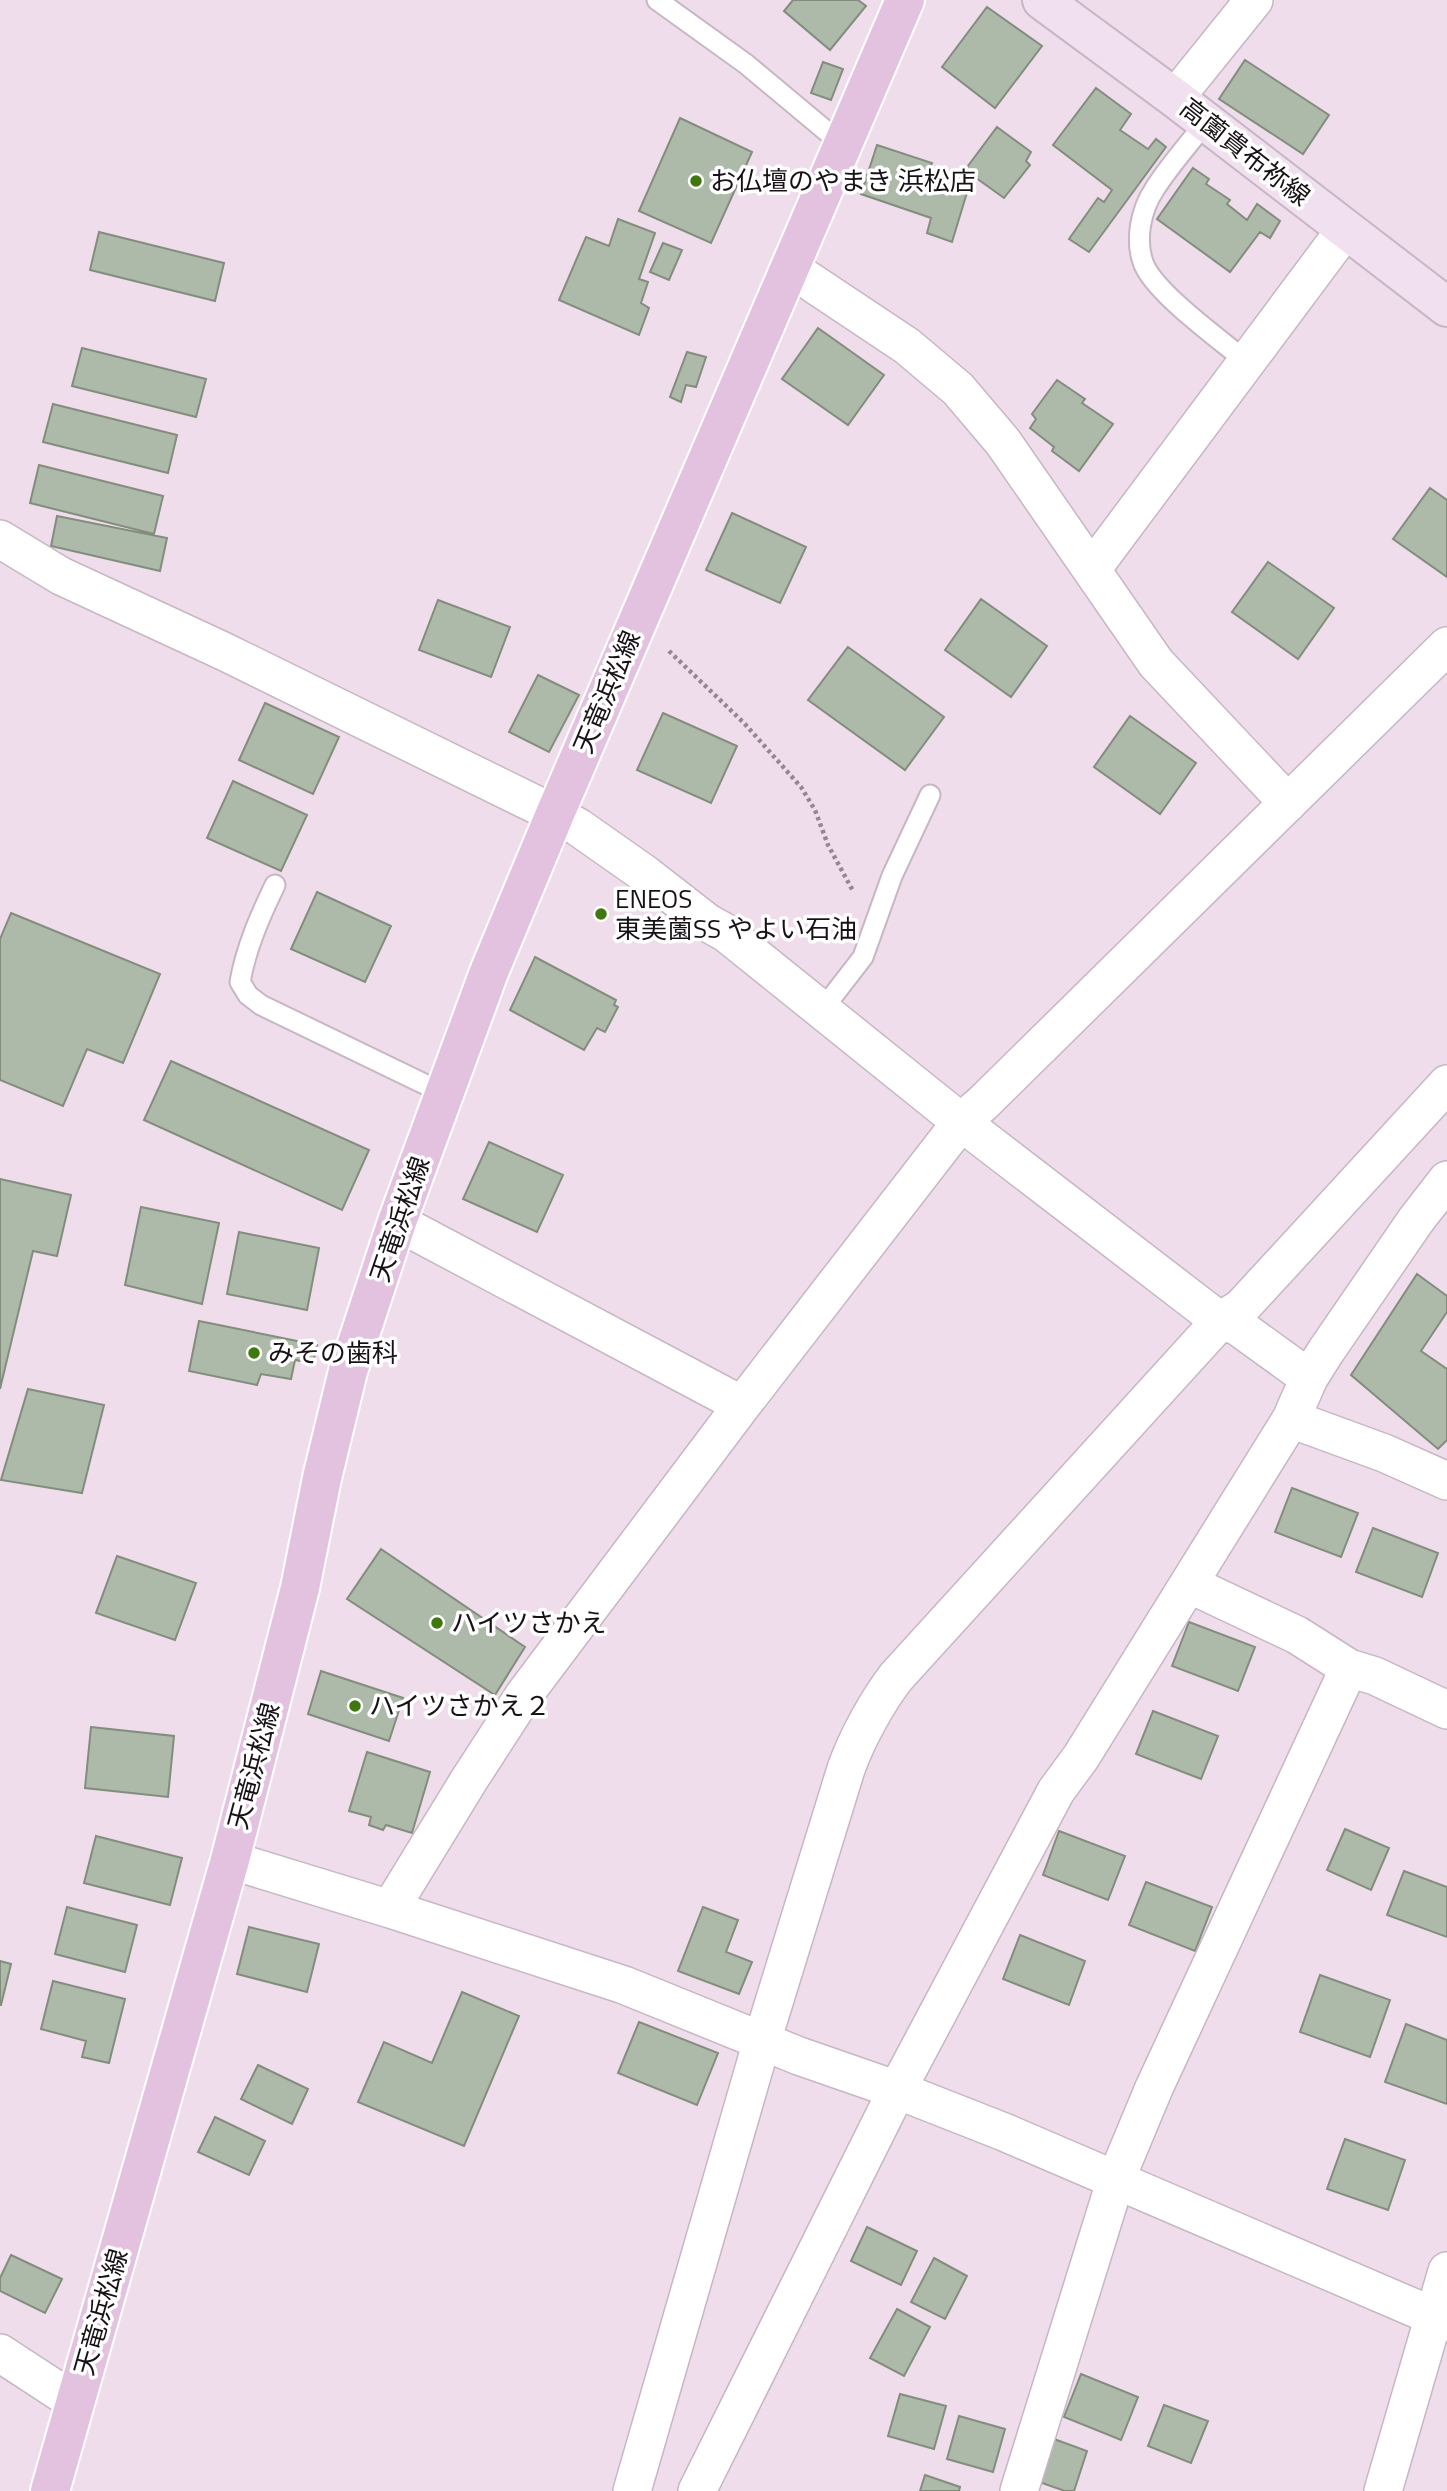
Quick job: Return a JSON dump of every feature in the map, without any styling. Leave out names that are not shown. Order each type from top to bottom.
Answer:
[{"type":"main road","name":"天竜浜松線","points":[[50,2491],[230,1860],[300,1588],[322,1478],[348,1371],[397,1222],[489,972],[905,0]]},
{"type":"main road","name":"高薗貴布祢線","points":[[1042,0],[1175,98],[1447,307]]},
{"type":"street","points":[[1175,98],[1254,0]]},
{"type":"street","points":[[1093,569],[1345,230]]},
{"type":"street","points":[[790,268],[907,346],[958,389],[1003,442],[1164,674],[1288,803]]},
{"type":"street","points":[[0,539],[61,576],[223,651],[578,827],[708,923],[726,933],[961,1122],[1220,1321],[1237,1326],[1309,1378]]},
{"type":"street","points":[[390,1909],[524,1695],[742,1405],[961,1122],[1447,646]]},
{"type":"street","points":[[632,2491],[762,2041],[849,1761],[883,1694],[1220,1321],[1241,1308],[1447,1084]]},
{"type":"street","points":[[697,2491],[897,2090],[1056,1791],[1081,1757],[1291,1419],[1309,1378],[1416,1220],[1447,1180]]},
{"type":"street","points":[[397,1222],[742,1405]]},
{"type":"street","points":[[1291,1419],[1384,1453],[1447,1481]]},
{"type":"street","points":[[1189,1584],[1297,1635],[1349,1668],[1375,1676],[1447,1710]]},
{"type":"street","points":[[1019,2491],[1116,2179],[1154,2088],[1349,1668]]},
{"type":"street","points":[[230,1860],[624,1984],[762,2041],[897,2090],[1116,2179],[1440,2318]]},
{"type":"street","points":[[1383,2491],[1440,2318],[1447,2271]]},
{"type":"street","points":[[0,2353],[75,2402]]},
{"type":"lane","points":[[657,0],[746,64],[843,145]]},
{"type":"lane","points":[[1206,122],[1153,191],[1142,216],[1139,235],[1143,263],[1157,284],[1247,362]]},
{"type":"lane","points":[[822,1010],[863,957],[892,876],[930,795]]},
{"type":"lane","points":[[275,884],[260,917],[243,968],[240,982],[248,995],[261,1005],[445,1094]]},
{"type":"path","points":[[638,621],[744,723],[801,788],[815,810],[828,845],[861,906],[871,931]]},
{"type":"building","points":[[793,0],[858,0],[866,6],[830,50],[784,11]]},
{"type":"building","points":[[987,7],[1042,46],[995,108],[942,67]]},
{"type":"building","points":[[1245,60],[1329,115],[1303,154],[1219,99]]},
{"type":"building","points":[[823,62],[843,69],[831,100],[811,93]]},
{"type":"building","points":[[1096,88],[1131,114],[1120,130],[1148,149],[1156,139],[1166,147],[1089,252],[1069,239],[1098,198],[1104,202],[1112,190],[1053,145]]},
{"type":"building","name":"お仏壇のやまき 浜松店","points":[[680,118],[752,152],[711,243],[639,211]]},
{"type":"building","points":[[997,127],[1031,152],[1026,161],[1030,165],[1004,198],[965,170]]},
{"type":"building","points":[[877,145],[932,163],[927,174],[969,186],[952,242],[927,233],[931,218],[861,194]]},
{"type":"building","points":[[1193,168],[1209,179],[1206,184],[1230,200],[1227,204],[1247,220],[1257,204],[1280,221],[1270,238],[1260,232],[1230,272],[1157,219]]},
{"type":"building","points":[[618,219],[655,233],[639,279],[648,282],[641,303],[649,308],[639,335],[559,300],[586,237],[609,246]]},
{"type":"building","points":[[99,232],[224,263],[215,301],[90,270]]},
{"type":"building","points":[[663,243],[682,250],[669,280],[650,272]]},
{"type":"building","points":[[818,328],[884,375],[848,425],[782,379]]},
{"type":"building","points":[[82,348],[206,379],[196,417],[72,386]]},
{"type":"building","points":[[687,352],[706,357],[696,387],[686,385],[681,402],[670,397]]},
{"type":"building","points":[[1057,380],[1085,399],[1082,403],[1113,424],[1079,471],[1052,451],[1054,447],[1030,428],[1036,419],[1032,414]]},
{"type":"building","points":[[53,404],[177,435],[168,473],[43,442]]},
{"type":"building","points":[[39,465],[163,496],[154,534],[30,503]]},
{"type":"building","points":[[1430,488],[1447,500],[1447,577],[1393,539]]},
{"type":"building","points":[[732,513],[806,547],[780,603],[706,570]]},
{"type":"building","points":[[57,516],[167,538],[160,571],[51,546]]},
{"type":"building","points":[[1268,562],[1334,608],[1298,659],[1232,612]]},
{"type":"building","points":[[981,599],[1047,646],[1011,697],[945,650]]},
{"type":"building","points":[[438,600],[510,627],[491,677],[419,650]]},
{"type":"building","points":[[848,647],[944,717],[905,770],[808,700]]},
{"type":"building","points":[[538,675],[579,695],[549,752],[509,732]]},
{"type":"building","points":[[265,703],[339,737],[313,794],[239,760]]},
{"type":"building","points":[[663,713],[737,746],[711,803],[637,770]]},
{"type":"building","points":[[1130,716],[1196,763],[1160,814],[1094,767]]},
{"type":"building","points":[[233,781],[307,815],[281,871],[207,838]]},
{"type":"building","points":[[317,892],[391,926],[365,982],[291,949]]},
{"type":"building","points":[[11,913],[160,974],[123,1063],[87,1049],[63,1106],[0,1080],[0,939]]},
{"type":"building","points":[[535,957],[616,1000],[614,1005],[618,1007],[605,1032],[597,1028],[584,1050],[510,1010]]},
{"type":"building","points":[[171,1061],[369,1150],[342,1210],[144,1120]]},
{"type":"building","points":[[489,1142],[563,1175],[537,1232],[463,1199]]},
{"type":"building","points":[[0,1179],[71,1195],[57,1256],[33,1251],[0,1389]]},
{"type":"building","points":[[141,1207],[219,1223],[202,1304],[125,1285]]},
{"type":"building","points":[[239,1232],[319,1248],[307,1310],[227,1294]]},
{"type":"building","points":[[1417,1274],[1447,1296],[1447,1312],[1421,1351],[1447,1369],[1447,1440],[1438,1449],[1351,1375]]},
{"type":"building","name":"みその歯科","points":[[199,1321],[317,1345],[313,1363],[295,1360],[291,1379],[261,1374],[257,1385],[189,1371]]},
{"type":"building","points":[[28,1389],[104,1405],[82,1493],[1,1480]]},
{"type":"building","points":[[1292,1488],[1358,1513],[1341,1557],[1275,1532]]},
{"type":"building","points":[[1373,1528],[1438,1553],[1422,1597],[1356,1572]]},
{"type":"building","name":"ハイツさかえ","points":[[381,1549],[525,1647],[495,1695],[347,1599]]},
{"type":"building","points":[[117,1556],[196,1583],[175,1640],[96,1613]]},
{"type":"building","points":[[1189,1622],[1255,1647],[1238,1691],[1172,1666]]},
{"type":"building","name":"ハイツさかえ２","points":[[321,1671],[403,1698],[389,1741],[308,1714]]},
{"type":"building","points":[[1153,1711],[1218,1736],[1201,1779],[1136,1754]]},
{"type":"building","points":[[91,1727],[174,1736],[168,1797],[85,1788]]},
{"type":"building","points":[[367,1752],[430,1772],[412,1833],[386,1825],[383,1830],[369,1825],[371,1817],[349,1811]]},
{"type":"building","points":[[1345,1829],[1389,1848],[1371,1890],[1327,1870]]},
{"type":"building","points":[[1059,1831],[1125,1856],[1108,1900],[1043,1875]]},
{"type":"building","points":[[96,1836],[182,1858],[170,1905],[84,1883]]},
{"type":"building","points":[[1404,1871],[1447,1887],[1447,1937],[1387,1915]]},
{"type":"building","points":[[1146,1882],[1212,1907],[1195,1951],[1129,1925]]},
{"type":"building","points":[[67,1907],[137,1925],[125,1972],[55,1954]]},
{"type":"building","points":[[703,1907],[738,1920],[726,1952],[752,1962],[739,1994],[678,1971]]},
{"type":"building","points":[[249,1927],[319,1944],[307,1992],[237,1974]]},
{"type":"building","points":[[1020,1935],[1085,1961],[1069,2005],[1003,1979]]},
{"type":"building","points":[[0,1961],[11,1964],[1,2005],[0,2005]]},
{"type":"building","points":[[1320,1975],[1390,2000],[1370,2057],[1300,2032]]},
{"type":"building","points":[[53,1981],[125,1999],[109,2063],[82,2057],[86,2041],[41,2029]]},
{"type":"building","points":[[462,1992],[519,2016],[464,2146],[358,2102],[384,2042],[432,2063]]},
{"type":"building","points":[[639,2022],[718,2053],[697,2105],[618,2073]]},
{"type":"building","points":[[1406,2024],[1447,2040],[1447,2104],[1385,2082]]},
{"type":"building","points":[[258,2065],[308,2089],[292,2124],[241,2099]]},
{"type":"building","points":[[215,2117],[265,2141],[249,2175],[198,2152]]},
{"type":"building","points":[[1345,2139],[1405,2160],[1388,2210],[1327,2189]]},
{"type":"building","points":[[867,2227],[917,2251],[901,2285],[851,2261]]},
{"type":"building","points":[[11,2255],[62,2279],[45,2313],[0,2291],[0,2278]]},
{"type":"building","points":[[934,2258],[967,2276],[945,2319],[911,2302]]},
{"type":"building","points":[[897,2309],[930,2327],[904,2376],[870,2358]]},
{"type":"building","points":[[1081,2374],[1138,2397],[1121,2440],[1064,2417]]},
{"type":"building","points":[[900,2394],[946,2406],[934,2449],[888,2436]]},
{"type":"building","points":[[1164,2405],[1208,2421],[1191,2463],[1148,2446]]},
{"type":"building","points":[[959,2416],[1005,2429],[993,2472],[947,2459]]},
{"type":"building","points":[[1054,2439],[1087,2451],[1074,2491],[1065,2491],[1039,2482]]},
{"type":"building","points":[[925,2475],[960,2487],[959,2491],[920,2491]]},
{"type":"place","name":"お仏壇のやまき 浜松店","points":[[696,181]]},
{"type":"place","name":"ENEOS 東美薗SS やよい石油","points":[[601,914]]},
{"type":"place","name":"みその歯科","points":[[254,1353]]},
{"type":"place","name":"ハイツさかえ","points":[[437,1623]]},
{"type":"place","name":"ハイツさかえ２","points":[[355,1706]]}]
